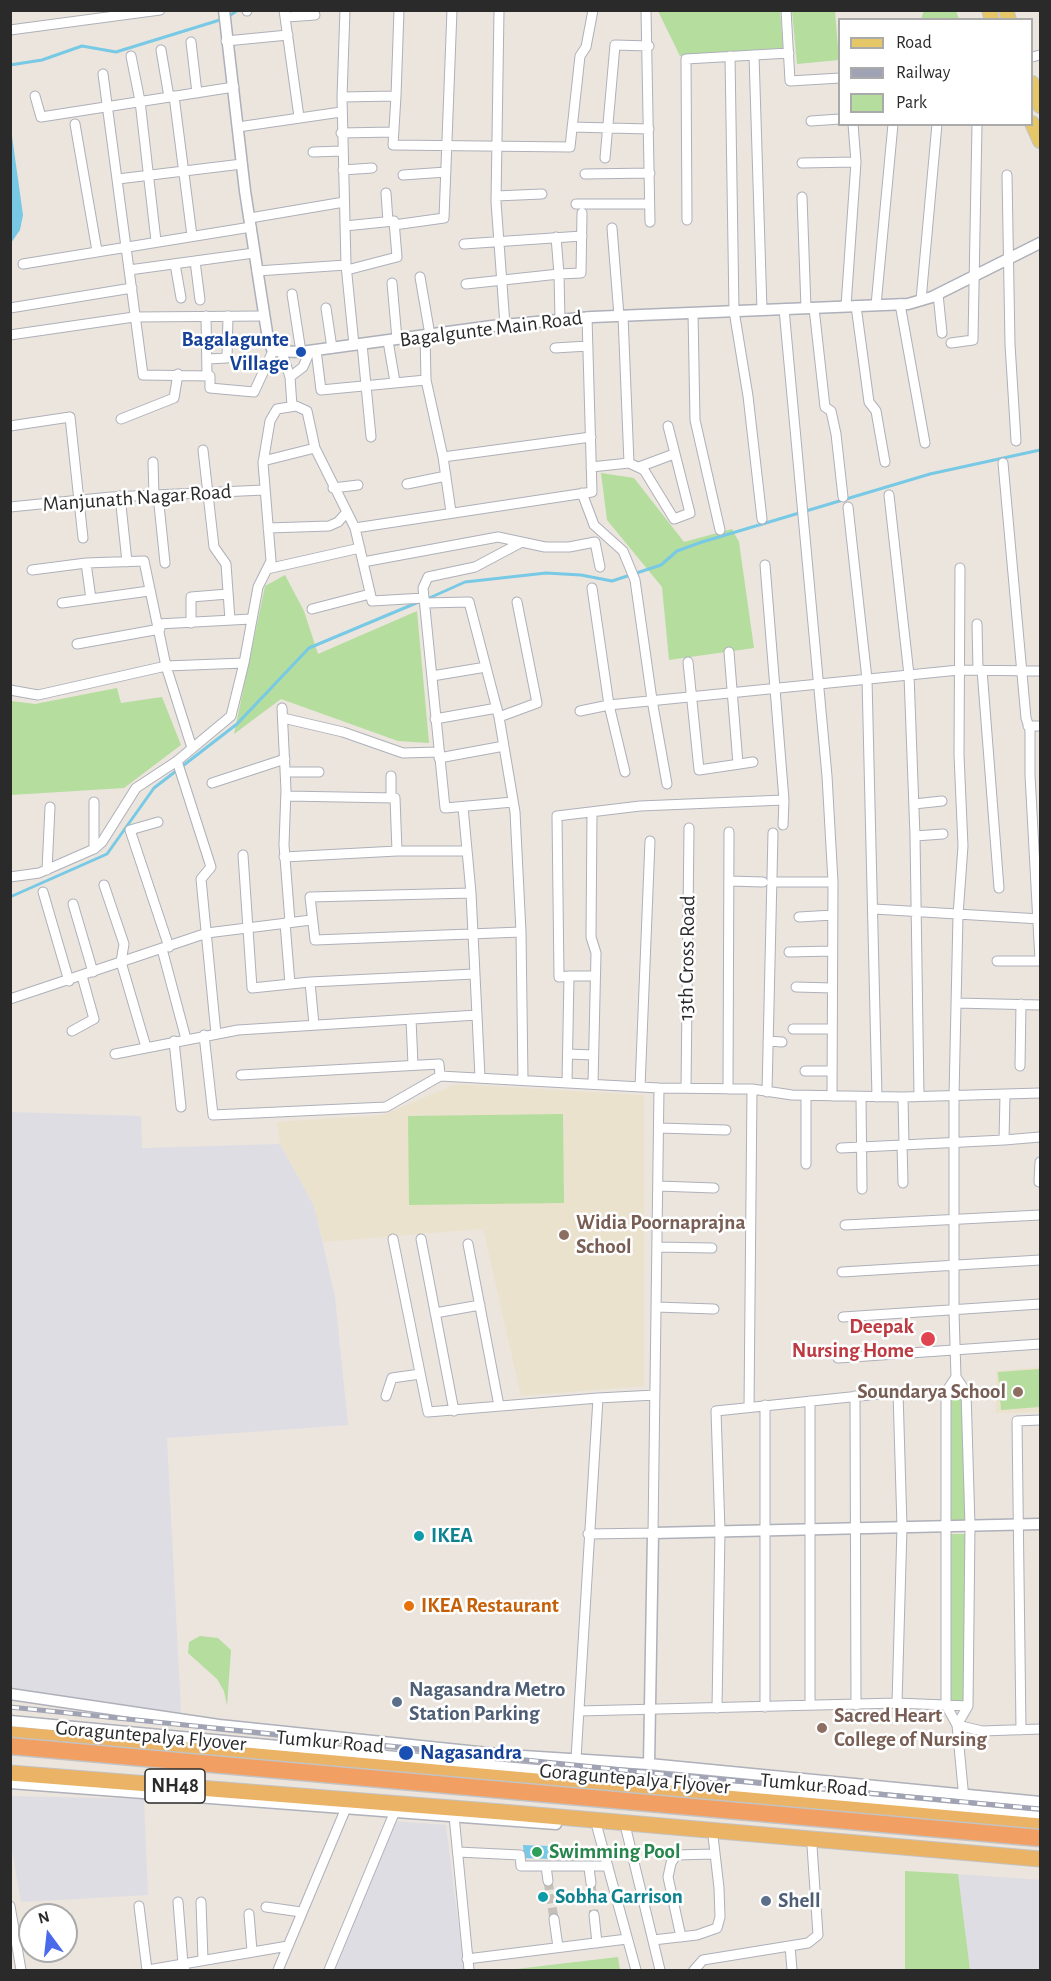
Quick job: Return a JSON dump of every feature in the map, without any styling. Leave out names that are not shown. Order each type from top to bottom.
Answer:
[{"type":"highway","name":"Tumkur Road","points":[[10,1734],[1041,1826]]},
{"type":"highway","name":"Goraguntepalya Flyover","points":[[10,1746],[1041,1838]]},
{"type":"highway","name":"Goraguntepalya Flyover","points":[[10,1756],[1041,1848]]},
{"type":"highway","name":"NH48","points":[[10,1773],[1041,1859]]},
{"type":"highway","points":[[914,1848],[917,1815]]},
{"type":"main road","points":[[1033,86],[1041,106]]},
{"type":"main road","points":[[1033,125],[1041,141]]},
{"type":"street","points":[[10,30],[85,16],[160,10]]},
{"type":"street","points":[[224,10],[242,164],[264,316],[268,339],[278,352],[290,377],[292,406]]},
{"type":"street","points":[[345,10],[341,133],[347,268],[366,384],[371,437]]},
{"type":"street","points":[[399,10],[393,145],[570,147],[580,56],[586,47],[593,10]]},
{"type":"street","points":[[345,226],[444,218],[452,10]]},
{"type":"street","points":[[499,10],[496,196],[500,280],[505,325]]},
{"type":"street","points":[[646,10],[649,46],[650,222]]},
{"type":"street","points":[[786,10],[790,81],[838,78]]},
{"type":"street","points":[[299,117],[286,14],[315,15]]},
{"type":"street","points":[[226,41],[288,35]]},
{"type":"street","points":[[191,42],[197,93]]},
{"type":"street","points":[[605,158],[615,45],[649,46]]},
{"type":"street","points":[[161,50],[172,97],[192,236]]},
{"type":"street","points":[[687,220],[686,59],[789,53]]},
{"type":"street","points":[[754,55],[762,310]]},
{"type":"street","points":[[730,56],[734,311],[748,396],[762,519]]},
{"type":"street","points":[[130,57],[140,101],[156,241]]},
{"type":"street","points":[[103,74],[143,375],[210,376],[210,388],[254,392],[278,352]]},
{"type":"street","points":[[35,96],[41,117],[234,87]]},
{"type":"street","points":[[342,97],[396,96]]},
{"type":"street","points":[[238,127],[341,112]]},
{"type":"street","points":[[811,122],[838,120]]},
{"type":"street","points":[[75,124],[97,250]]},
{"type":"street","points":[[852,126],[856,162],[851,306],[869,402],[876,411],[885,462]]},
{"type":"street","points":[[876,305],[893,126]]},
{"type":"street","points":[[921,300],[937,126]]},
{"type":"street","points":[[951,343],[973,340],[972,276],[978,167],[977,126]]},
{"type":"street","points":[[572,127],[649,129]]},
{"type":"street","points":[[341,133],[394,132]]},
{"type":"street","points":[[313,152],[342,151]]},
{"type":"street","points":[[802,163],[856,162]]},
{"type":"street","points":[[118,179],[242,164]]},
{"type":"street","points":[[342,170],[372,168]]},
{"type":"street","points":[[403,175],[446,172]]},
{"type":"street","points":[[585,174],[650,173]]},
{"type":"street","points":[[1007,175],[1016,441]]},
{"type":"street","points":[[257,271],[347,268],[397,256],[386,193]]},
{"type":"street","points":[[496,196],[542,194]]},
{"type":"street","points":[[802,197],[810,308],[825,407],[831,411],[843,496]]},
{"type":"street","points":[[23,264],[192,236],[344,202]]},
{"type":"street","points":[[576,204],[649,204]]},
{"type":"street","points":[[466,284],[581,273],[582,213]]},
{"type":"street","points":[[612,228],[621,316],[629,463]]},
{"type":"street","points":[[464,244],[582,236]]},
{"type":"street","points":[[556,237],[560,320]]},
{"type":"street","name":"Bagalgunte Main Road","points":[[278,352],[309,351],[505,325],[587,317],[900,304],[938,294],[1008,257],[1039,246]]},
{"type":"street","points":[[129,270],[254,253]]},
{"type":"street","points":[[195,261],[200,300]]},
{"type":"street","points":[[175,264],[181,298]]},
{"type":"street","points":[[420,277],[428,335],[426,380],[443,457],[451,512]]},
{"type":"street","points":[[392,283],[395,382]]},
{"type":"street","points":[[10,308],[132,288]]},
{"type":"street","points":[[292,294],[309,351],[318,368],[321,390],[426,380]]},
{"type":"street","points":[[938,294],[942,333]]},
{"type":"street","points":[[900,304],[925,443]]},
{"type":"street","points":[[326,308],[332,348]]},
{"type":"street","points":[[784,309],[806,556],[821,684],[833,882],[832,1096]]},
{"type":"street","points":[[693,313],[695,420],[720,530]]},
{"type":"street","points":[[10,336],[134,316],[264,316]]},
{"type":"street","points":[[206,316],[207,376]]},
{"type":"street","points":[[208,359],[227,358],[228,316]]},
{"type":"street","points":[[355,528],[592,492],[587,317]]},
{"type":"street","points":[[555,348],[588,346]]},
{"type":"street","points":[[290,377],[303,367],[309,351]]},
{"type":"street","points":[[303,367],[318,368]]},
{"type":"street","points":[[121,419],[174,398],[178,374]]},
{"type":"street","points":[[10,876],[23,877],[47,870],[94,849],[102,842],[136,788],[177,761],[231,716],[244,663],[258,587],[271,561],[263,461],[273,414],[278,409],[292,406],[307,411],[315,448],[355,528],[372,601],[470,602],[498,713],[513,802],[521,932],[523,1079]]},
{"type":"street","points":[[10,426],[70,417],[83,538]]},
{"type":"street","points":[[591,467],[629,463],[639,467],[644,470],[674,519],[690,513],[668,426]]},
{"type":"street","points":[[443,457],[591,437]]},
{"type":"street","points":[[263,461],[315,448]]},
{"type":"street","points":[[203,450],[214,547],[226,564],[230,621]]},
{"type":"street","points":[[639,467],[674,454]]},
{"type":"street","points":[[153,462],[165,563]]},
{"type":"street","points":[[997,961],[1041,961],[1037,816],[1030,775],[1028,726],[1003,464]]},
{"type":"street","points":[[407,484],[446,476]]},
{"type":"street","points":[[333,488],[358,484]]},
{"type":"street","name":"Manjunath Nagar Road","points":[[10,507],[120,496],[264,490]]},
{"type":"street","points":[[582,493],[594,525],[623,551],[635,580],[652,700],[667,784]]},
{"type":"street","points":[[889,495],[909,675],[915,836],[919,1096]]},
{"type":"street","points":[[120,496],[127,562]]},
{"type":"street","points":[[848,507],[867,679],[877,1096]]},
{"type":"street","points":[[268,528],[329,526],[338,522],[347,512]]},
{"type":"street","points":[[363,562],[498,537],[545,546],[569,547],[595,542],[600,567]]},
{"type":"street","points":[[513,802],[445,807],[423,588],[428,577],[475,567],[522,542]]},
{"type":"street","points":[[267,569],[360,548]]},
{"type":"street","points":[[32,570],[86,563],[144,561],[166,666],[192,748]]},
{"type":"street","points":[[86,563],[91,599]]},
{"type":"street","points":[[765,565],[777,688],[784,800],[783,825]]},
{"type":"street","points":[[957,1725],[968,1706],[970,1526],[966,1392],[956,1377],[953,1219],[958,915],[963,846],[959,670],[960,568]]},
{"type":"street","points":[[592,588],[609,705],[625,772]]},
{"type":"street","points":[[62,603],[149,591]]},
{"type":"street","points":[[191,622],[191,597],[228,594]]},
{"type":"street","points":[[312,609],[370,594]]},
{"type":"street","points":[[435,719],[498,713],[537,703],[518,602]]},
{"type":"street","points":[[77,644],[191,622],[251,619]]},
{"type":"street","points":[[977,624],[999,888]]},
{"type":"street","points":[[729,652],[738,764]]},
{"type":"street","points":[[688,662],[699,770],[753,762]]},
{"type":"street","points":[[10,690],[38,695],[166,666],[244,663]]},
{"type":"street","points":[[432,676],[486,667]]},
{"type":"street","points":[[580,711],[652,700],[959,670],[1041,670]]},
{"type":"street","points":[[290,984],[284,857],[286,796],[282,713],[403,753],[439,755],[504,746]]},
{"type":"street","points":[[1028,726],[1041,726]]},
{"type":"street","points":[[213,783],[285,759]]},
{"type":"street","points":[[177,761],[211,867],[201,879],[216,1034]]},
{"type":"street","points":[[285,772],[320,772]]},
{"type":"street","points":[[1030,775],[1041,774]]},
{"type":"street","points":[[391,776],[391,798]]},
{"type":"street","points":[[286,796],[394,798],[397,851]]},
{"type":"street","points":[[595,976],[559,977],[557,816],[640,806],[784,800]]},
{"type":"street","points":[[914,804],[942,801]]},
{"type":"street","points":[[94,802],[94,849]]},
{"type":"street","points":[[47,870],[50,807]]},
{"type":"street","points":[[463,807],[471,893],[480,1077]]},
{"type":"street","points":[[592,813],[591,937],[596,953],[593,1084]]},
{"type":"street","points":[[158,822],[130,830],[165,948],[186,1039]]},
{"type":"street","name":"13th Cross Road","points":[[686,1088],[689,828]]},
{"type":"street","points":[[728,1089],[729,832]]},
{"type":"street","points":[[767,1092],[767,882],[773,833]]},
{"type":"street","points":[[915,836],[943,834]]},
{"type":"street","points":[[640,1087],[650,841]]},
{"type":"street","points":[[284,857],[397,851],[467,851]]},
{"type":"street","points":[[243,855],[250,986],[255,989],[310,982],[474,974]]},
{"type":"street","points":[[729,881],[833,882]]},
{"type":"street","points":[[104,885],[124,944],[121,962],[146,1047]]},
{"type":"street","points":[[43,891],[69,981]]},
{"type":"street","points":[[471,893],[310,897],[315,940],[521,932]]},
{"type":"street","points":[[73,904],[93,972]]},
{"type":"street","points":[[874,909],[1040,919]]},
{"type":"street","points":[[799,917],[833,915]]},
{"type":"street","points":[[10,999],[207,933],[311,920]]},
{"type":"street","points":[[789,952],[832,951]]},
{"type":"street","points":[[72,1031],[94,1019],[82,976]]},
{"type":"street","points":[[567,1082],[569,976]]},
{"type":"street","points":[[310,982],[314,1025]]},
{"type":"street","points":[[796,987],[832,988]]},
{"type":"street","points":[[956,1003],[1041,1005]]},
{"type":"street","points":[[1020,1066],[1021,1004]]},
{"type":"street","points":[[115,1054],[204,1035],[314,1025],[477,1015]]},
{"type":"street","points":[[411,1019],[413,1065]]},
{"type":"street","points":[[793,1029],[832,1029]]},
{"type":"street","points":[[204,1035],[213,1115],[386,1107],[440,1076],[660,1088],[752,1089],[806,1096],[903,1097],[1041,1093]]},
{"type":"street","points":[[174,1041],[181,1107]]},
{"type":"street","points":[[768,1041],[782,1041]]},
{"type":"street","points":[[568,1054],[593,1055]]},
{"type":"street","points":[[241,1076],[439,1064],[440,1076]]},
{"type":"street","points":[[805,1071],[832,1071]]},
{"type":"street","points":[[649,1764],[660,1088]]},
{"type":"street","points":[[749,1407],[752,1089]]},
{"type":"street","points":[[1004,1140],[1005,1095]]},
{"type":"street","points":[[806,1096],[806,1164]]},
{"type":"street","points":[[861,1097],[862,1189]]},
{"type":"street","points":[[903,1097],[903,1184]]},
{"type":"street","points":[[659,1128],[726,1130]]},
{"type":"street","points":[[841,1148],[1041,1137]]},
{"type":"street","points":[[1039,1182],[1041,1162]]},
{"type":"street","points":[[658,1186],[714,1188]]},
{"type":"street","points":[[845,1225],[1041,1215]]},
{"type":"street","points":[[393,1239],[428,1412],[655,1395]]},
{"type":"street","points":[[421,1239],[454,1411]]},
{"type":"street","points":[[468,1244],[499,1406]]},
{"type":"street","points":[[657,1247],[712,1248]]},
{"type":"street","points":[[842,1272],[1041,1260]]},
{"type":"street","points":[[843,1317],[954,1312],[1041,1304]]},
{"type":"street","points":[[435,1313],[480,1305]]},
{"type":"street","points":[[656,1307],[714,1309]]},
{"type":"street","points":[[838,1358],[1041,1344]]},
{"type":"street","points":[[386,1396],[392,1378],[420,1374]]},
{"type":"street","points":[[956,1377],[946,1392],[945,1705],[957,1725],[965,1810]]},
{"type":"street","points":[[717,1708],[720,1531],[716,1411],[898,1392],[902,1527],[897,1703]]},
{"type":"street","points":[[855,1396],[856,1705]]},
{"type":"street","points":[[575,1774],[598,1398]]},
{"type":"street","points":[[810,1401],[810,1706]]},
{"type":"street","points":[[765,1405],[763,1530],[765,1707]]},
{"type":"street","points":[[1021,1730],[1017,1421],[1041,1420]]},
{"type":"street","points":[[588,1534],[1041,1524]]},
{"type":"street","points":[[10,1694],[219,1725],[507,1755],[649,1764],[1041,1802]]},
{"type":"street","points":[[579,1711],[897,1703],[968,1706]]},
{"type":"street","points":[[10,1720],[1041,1817]]},
{"type":"street","points":[[957,1725],[982,1731],[1041,1729]]},
{"type":"street","points":[[10,1783],[713,1836],[1041,1866]]},
{"type":"street","points":[[278,1971],[345,1808]]},
{"type":"street","points":[[329,1971],[395,1811]]},
{"type":"street","points":[[454,1816],[469,1971]]},
{"type":"street","points":[[597,1827],[636,1971]]},
{"type":"street","points":[[626,1829],[660,1971]]},
{"type":"street","points":[[653,1940],[712,1932],[717,1928],[720,1917],[719,1888],[713,1854],[713,1836]]},
{"type":"street","points":[[694,1971],[703,1960],[808,1943],[818,1935],[812,1846]]},
{"type":"street","points":[[458,1852],[519,1855],[521,1866],[589,1868],[608,1866]]},
{"type":"street","points":[[681,1937],[668,1876],[671,1863],[676,1855],[713,1854]]},
{"type":"street","points":[[546,1866],[548,1881]]},
{"type":"street","points":[[589,1868],[591,1883]]},
{"type":"street","points":[[178,1902],[184,1967]]},
{"type":"street","points":[[201,1902],[203,1960]]},
{"type":"street","points":[[10,1906],[21,1971]]},
{"type":"street","points":[[140,1906],[148,1971],[184,1967],[203,1960],[288,1946]]},
{"type":"street","points":[[266,1907],[301,1912]]},
{"type":"street","points":[[249,1914],[252,1951]]},
{"type":"street","points":[[594,1916],[597,1943]]},
{"type":"street","points":[[554,1919],[558,1947]]},
{"type":"street","points":[[467,1959],[627,1939]]},
{"type":"street","points":[[790,1946],[792,1971]]},
{"type":"shaded area","name":"Widia Poornaprajna School","points":[[456,1084],[644,1095],[644,1386],[521,1396],[483,1229],[323,1242],[314,1205],[280,1144],[277,1122],[383,1115]]},
{"type":"shaded area","points":[[11,1112],[141,1116],[142,1148],[280,1144],[314,1205],[335,1297],[348,1425],[167,1438],[181,1713],[11,1694]]},
{"type":"shaded area","name":"Soundarya School","points":[[1040,1367],[1040,1412],[996,1413],[996,1371]]},
{"type":"shaded area","points":[[10,1796],[144,1799],[148,1895],[21,1902],[11,1845]]},
{"type":"shaded area","points":[[395,1821],[446,1825],[464,1970],[334,1970]]},
{"type":"shaded area","points":[[958,1874],[1040,1880],[1040,1970],[970,1970]]},
{"type":"green space","points":[[924,10],[956,11],[959,18],[921,18]]},
{"type":"green space","points":[[658,11],[780,11],[783,48],[680,56]]},
{"type":"green space","points":[[792,11],[835,11],[838,60],[797,64]]},
{"type":"green space","points":[[601,473],[634,478],[684,542],[732,529],[739,542],[754,648],[669,660],[662,587],[607,520]]},
{"type":"green space","points":[[285,575],[304,611],[318,654],[417,611],[429,743],[398,741],[281,699],[234,734],[265,586]]},
{"type":"green space","points":[[117,688],[121,703],[162,697],[181,745],[124,788],[11,795],[11,701],[35,704]]},
{"type":"green space","points":[[563,1114],[564,1203],[409,1205],[408,1116]]},
{"type":"green space","name":"Soundarya School","points":[[1040,1369],[1040,1407],[1001,1410],[998,1372]]},
{"type":"green space","points":[[957,1385],[963,1396],[967,1521],[948,1522],[950,1396]]},
{"type":"green space","points":[[948,1534],[967,1534],[966,1703],[947,1702]]},
{"type":"green space","points":[[200,1636],[218,1638],[231,1650],[227,1706],[224,1691],[217,1679],[188,1653],[189,1642]]},
{"type":"green space","points":[[563,1846],[594,1848],[594,1865],[565,1861]]},
{"type":"green space","points":[[905,1871],[958,1874],[970,1970],[905,1970]]},
{"type":"green space","points":[[618,1957],[620,1970],[508,1970]]},
{"type":"water","points":[[11,129],[23,215],[20,230],[11,243]]},
{"type":"water","name":"Swimming Pool","points":[[523,1845],[550,1846],[550,1859],[524,1858]]},
{"type":"waterway","points":[[229,16],[238,10]]},
{"type":"waterway","points":[[10,65],[42,60],[82,46],[116,52],[223,19]]},
{"type":"waterway","points":[[427,599],[465,582],[546,573],[581,575],[612,581],[661,565],[677,551],[702,542],[930,474],[1040,450]]},
{"type":"waterway","points":[[10,897],[107,854],[154,788],[237,724],[309,648],[421,601]]},
{"type":"tunnel","points":[[548,1881],[554,1919]]},
{"type":"tunnel","points":[[591,1883],[594,1915]]},
{"type":"railway","points":[[10,1707],[662,1774],[1040,1809]]},
{"type":"place","name":"Bagalagunte Village","points":[[301,352]]},
{"type":"place","name":"Widia Poornaprajna School","points":[[564,1235]]},
{"type":"place","name":"Deepak Nursing Home","points":[[928,1339]]},
{"type":"place","name":"Soundarya School","points":[[1018,1392]]},
{"type":"place","name":"IKEA","points":[[419,1536]]},
{"type":"place","name":"IKEA Restaurant","points":[[409,1606]]},
{"type":"place","name":"Nagasandra Metro Station Parking","points":[[397,1702]]},
{"type":"place","name":"Sacred Heart College of Nursing","points":[[822,1728]]},
{"type":"place","name":"Nagasandra","points":[[406,1753]]},
{"type":"place","name":"Swimming Pool","points":[[537,1852]]},
{"type":"place","name":"Sobha Garrison","points":[[543,1897]]},
{"type":"place","name":"Shell","points":[[766,1901]]}]
